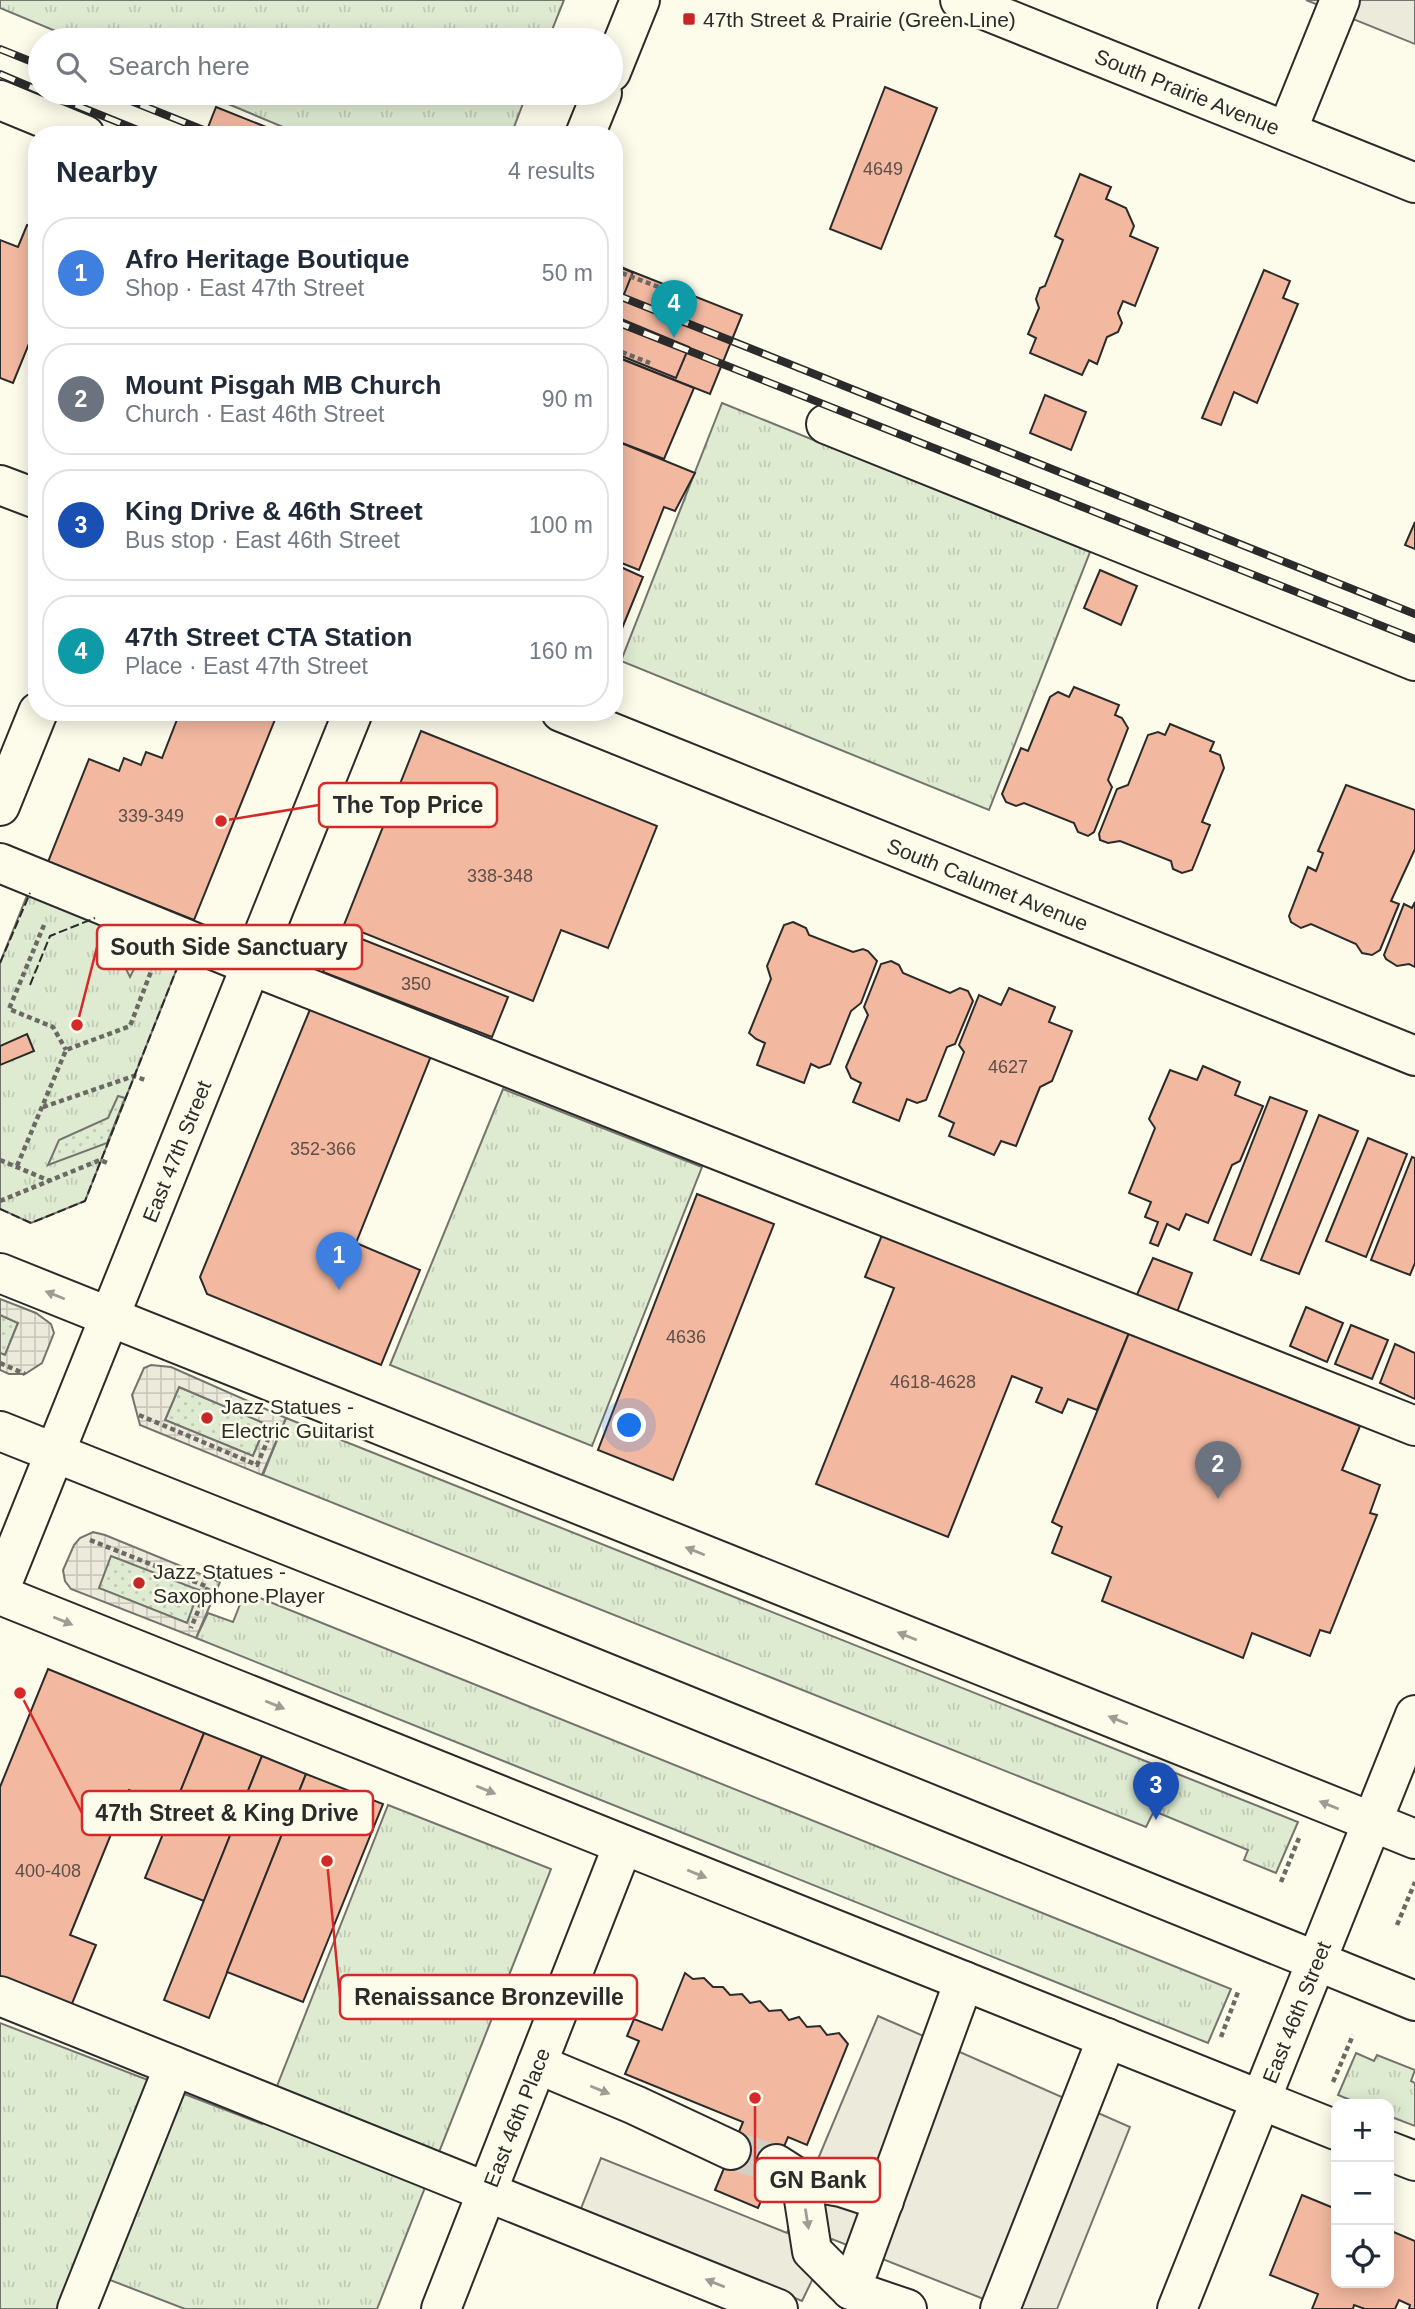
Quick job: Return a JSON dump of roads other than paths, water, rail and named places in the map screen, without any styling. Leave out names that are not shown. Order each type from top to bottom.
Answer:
[{"type":"street","points":[[623,42],[640,0]]},
{"type":"street","points":[[1287,131],[1340,0]]},
{"type":"street","name":"South Prairie Avenue","points":[[968,1],[1415,183]]},
{"type":"street","points":[[0,100],[63,126]]},
{"type":"street","points":[[589,126],[597,105]]},
{"type":"street","points":[[825,425],[1415,661]]},
{"type":"street","points":[[0,485],[28,496]]},
{"type":"street","points":[[0,806],[34,721]]},
{"type":"street","name":"East 47th Street","points":[[0,1590],[349,721]]},
{"type":"street","name":"South Calumet Avenue","points":[[583,721],[1415,1056]]},
{"type":"street","points":[[0,863],[250,965],[1415,1426]]},
{"type":"street","points":[[0,1273],[1415,1839]]},
{"type":"street","points":[[0,1431],[1415,2001]]},
{"type":"street","points":[[0,1595],[1331,2128]]},
{"type":"street","name":"East 46th Street","points":[[1177,2309],[1415,1715]]},
{"type":"street","name":"East 46th Place","points":[[440,2309],[624,1845]]},
{"type":"street","points":[[851,2290],[964,1981]]},
{"type":"street","points":[[0,1996],[778,2309]]},
{"type":"street","points":[[1000,2309],[1107,2038]]},
{"type":"street","points":[[537,2064],[732,2150]]},
{"type":"street","points":[[77,2309],[174,2066]]},
{"type":"street","points":[[1394,2153],[1415,2161]]},
{"type":"street","points":[[884,2201],[788,2172],[812,2251],[851,2290],[906,2309]]},
{"type":"tunnel","points":[[731,2150],[776,2164]]},
{"type":"railway","points":[[0,49],[28,60]]},
{"type":"railway","points":[[0,74],[28,86]]},
{"type":"railway","points":[[76,105],[128,126]]},
{"type":"railway","points":[[141,105],[194,126]]},
{"type":"railway","points":[[623,298],[1415,614]]},
{"type":"railway","points":[[623,325],[1415,639]]},
{"type":"place","name":"47th Street & Prairie (Green Line)","points":[[689,19]]},
{"type":"place","name":"47th Street CTA Station","points":[[674,338]]},
{"type":"place","name":"The Top Price","points":[[221,821]]},
{"type":"place","name":"South Side Sanctuary","points":[[77,1025]]},
{"type":"place","name":"Afro Heritage Boutique","points":[[339,1290]]},
{"type":"place","name":"Jazz Statues - Electric Guitarist","points":[[207,1418]]},
{"type":"place","name":"Mount Pisgah MB Church","points":[[1218,1499]]},
{"type":"place","name":"Jazz Statues - Saxophone Player","points":[[139,1583]]},
{"type":"place","name":"47th Street & King Drive","points":[[20,1693]]},
{"type":"place","name":"King Drive & 46th Street","points":[[1156,1820]]},
{"type":"place","name":"Renaissance Bronzeville","points":[[327,1861]]},
{"type":"place","name":"GN Bank","points":[[755,2098]]}]
